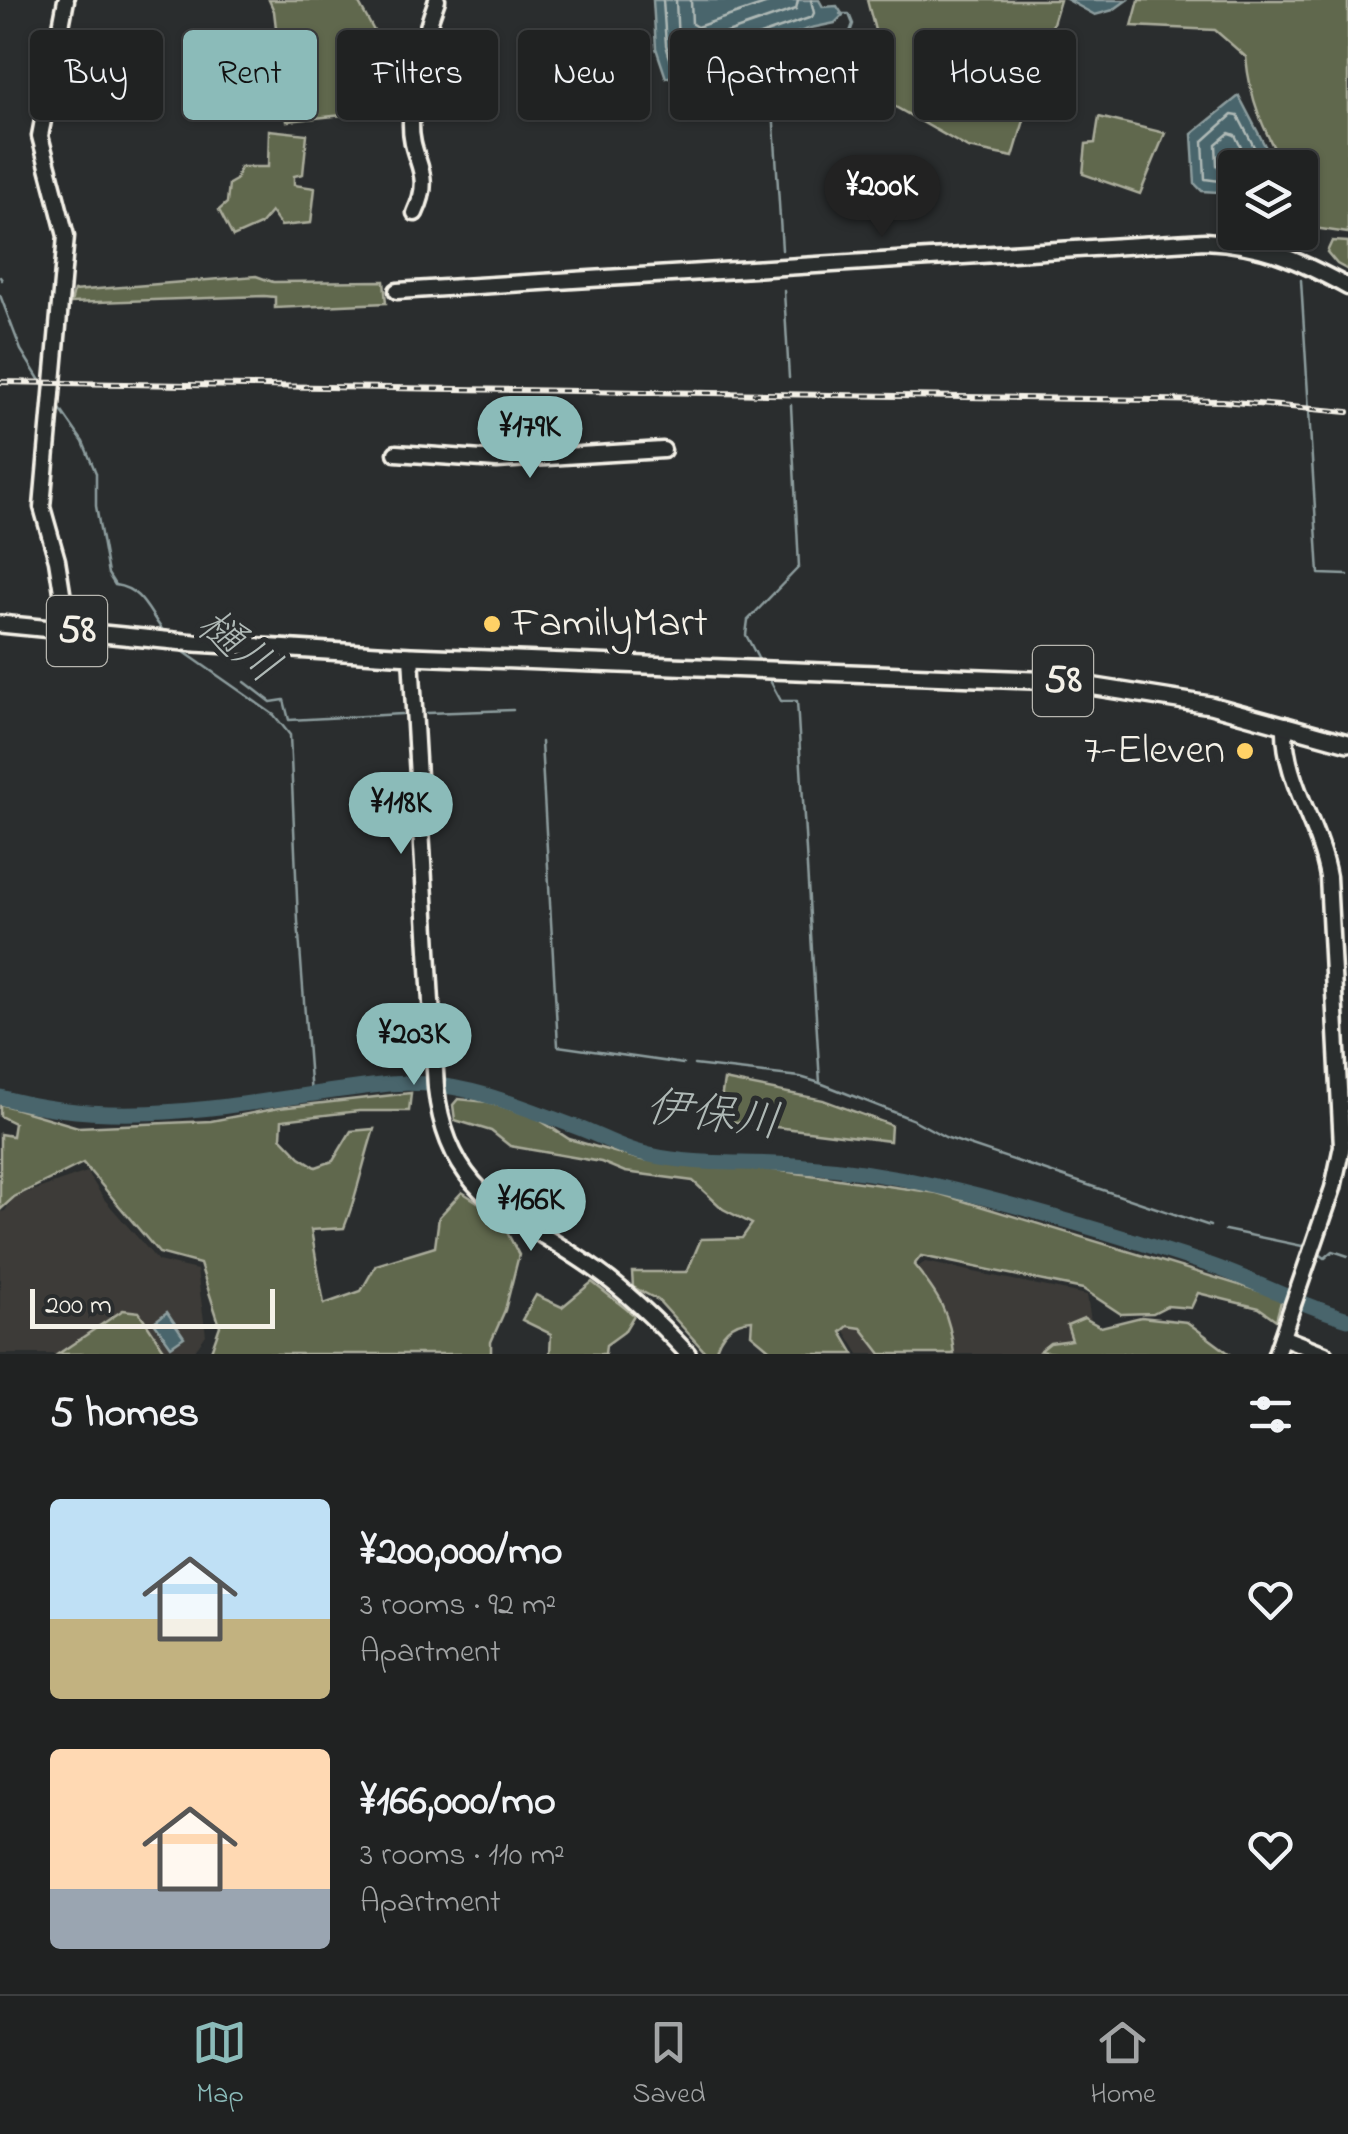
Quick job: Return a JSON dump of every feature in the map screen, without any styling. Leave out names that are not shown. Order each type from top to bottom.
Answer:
[{"type":"main road","name":"58","points":[[0,624],[154,639],[411,656],[1058,681],[1158,694],[1348,743]]},
{"type":"street","points":[[66,0],[40,136],[66,236],[42,507],[57,560],[68,630]]},
{"type":"street","points":[[415,214],[424,184],[412,131],[412,112],[424,40],[437,0]]},
{"type":"street","points":[[397,291],[1206,242],[1233,242],[1274,251],[1348,288]]},
{"type":"street","points":[[396,453],[497,460],[663,450]]},
{"type":"street","points":[[411,656],[434,1057],[439,1116],[449,1149],[472,1182],[500,1206],[600,1273],[688,1354]]},
{"type":"street","points":[[1276,1354],[1342,1146],[1328,877],[1321,846],[1286,758],[1285,725]]},
{"type":"street","points":[[1282,1337],[1325,1354]]},
{"type":"shaded area","points":[[87,1172],[104,1199],[158,1261],[197,1270],[206,1335],[192,1354],[0,1354],[0,1212],[14,1197]]},
{"type":"shaded area","points":[[925,1262],[1087,1295],[1096,1354],[859,1354],[839,1321]]},
{"type":"green space","points":[[269,0],[357,0],[374,30],[337,30],[337,116],[317,118],[317,30],[276,30]]},
{"type":"green space","points":[[867,0],[1060,0],[1051,30],[914,30],[914,117],[894,106],[894,30],[875,30]]},
{"type":"green space","points":[[1139,0],[1348,0],[1348,233],[1318,229],[1318,150],[1275,150],[1254,101],[1246,57],[1215,30],[1132,26]]},
{"type":"green space","points":[[1099,117],[1165,133],[1140,194],[1083,174],[1086,144],[1095,143]]},
{"type":"green space","points":[[919,120],[1024,120],[1013,157],[968,148]]},
{"type":"green space","points":[[269,130],[307,134],[303,174],[294,176],[294,185],[315,188],[311,223],[281,226],[271,212],[260,225],[233,237],[219,210],[227,203],[229,184],[236,180],[240,167],[268,167]]},
{"type":"green space","points":[[1332,241],[1348,242],[1348,270],[1327,252]]},
{"type":"green space","points":[[256,276],[273,282],[384,281],[386,303],[275,308],[275,297],[264,296],[71,303],[74,291]]},
{"type":"green space","points":[[724,1080],[823,1100],[891,1125],[890,1141],[718,1120]]},
{"type":"green space","points":[[411,1093],[409,1111],[359,1111],[282,1120],[281,1137],[316,1167],[333,1161],[351,1131],[374,1129],[344,1228],[311,1230],[324,1304],[361,1291],[376,1265],[435,1247],[439,1217],[462,1192],[498,1215],[519,1255],[505,1310],[491,1342],[491,1354],[210,1354],[220,1326],[200,1264],[159,1253],[83,1163],[14,1197],[0,1210],[0,1134],[12,1136],[14,1123],[0,1116],[0,1104],[78,1127],[211,1121],[279,1108]]},
{"type":"green space","points":[[458,1099],[488,1102],[535,1117],[569,1139],[642,1160],[775,1170],[937,1193],[1282,1298],[1276,1320],[1259,1308],[1198,1293],[1191,1308],[1167,1306],[1153,1313],[1121,1314],[1083,1289],[921,1256],[914,1265],[942,1306],[954,1354],[881,1354],[861,1328],[848,1326],[841,1332],[854,1354],[775,1354],[751,1334],[752,1320],[733,1326],[723,1335],[715,1354],[707,1354],[658,1300],[633,1287],[632,1272],[687,1272],[701,1239],[742,1238],[752,1224],[723,1209],[693,1181],[625,1172],[601,1162],[510,1146],[491,1131],[455,1120],[453,1105]]},
{"type":"green space","points":[[592,1282],[634,1315],[624,1332],[606,1345],[605,1354],[550,1354],[551,1334],[522,1320],[536,1295],[562,1307]]},
{"type":"green space","points":[[123,1310],[139,1312],[167,1354],[58,1354]]},
{"type":"green space","points":[[1141,1317],[1187,1322],[1230,1354],[1040,1351],[1050,1343],[1072,1340],[1067,1325],[1084,1318],[1101,1327]]},
{"type":"water","points":[[653,0],[819,0],[823,7],[837,6],[843,15],[835,23],[805,30],[670,30],[670,77],[666,78],[656,48]]},
{"type":"water","points":[[1068,0],[1127,0],[1113,10],[1095,15]]},
{"type":"water","points":[[1239,96],[1267,150],[1218,150],[1218,192],[1202,191],[1195,184],[1192,134]]},
{"type":"water","points":[[167,1312],[184,1337],[171,1346],[154,1322]]},
{"type":"waterway","points":[[782,250],[771,77],[846,43],[853,24],[849,14],[840,14]]},
{"type":"waterway","points":[[1301,280],[1319,574],[1348,575]]},
{"type":"waterway","points":[[784,291],[789,378]]},
{"type":"waterway","name":"樋川","points":[[0,295],[21,350],[47,392]]},
{"type":"waterway","points":[[761,664],[746,635],[748,620],[799,567],[791,405]]},
{"type":"waterway","name":"樋川","points":[[58,406],[83,442],[96,473],[96,506],[108,574],[115,585],[139,597],[165,633]]},
{"type":"waterway","name":"樋川","points":[[177,647],[274,715],[290,735],[311,1095]]},
{"type":"waterway","points":[[767,675],[781,701],[797,701],[820,1083],[914,1120],[945,1137],[1210,1226]]},
{"type":"waterway","points":[[245,682],[271,702],[284,700],[289,720],[402,714]]},
{"type":"waterway","points":[[427,713],[513,710]]},
{"type":"waterway","points":[[541,742],[558,1046],[683,1064]]},
{"type":"waterway","points":[[694,1065],[800,1077],[820,1083]]},
{"type":"waterway","name":"伊保川","points":[[0,1097],[49,1108],[146,1113],[389,1084],[440,1085],[509,1102],[650,1155],[686,1161],[848,1170],[971,1194],[1207,1264],[1348,1319]]},
{"type":"waterway","points":[[1225,1230],[1307,1247]]},
{"type":"waterway","points":[[1318,1253],[1325,1258],[1333,1251],[1348,1256]]},
{"type":"railway","points":[[0,382],[1222,401],[1348,412]]},
{"type":"place","name":"FamilyMart","points":[[492,624]]},
{"type":"place","name":"7-Eleven","points":[[1245,751]]}]
